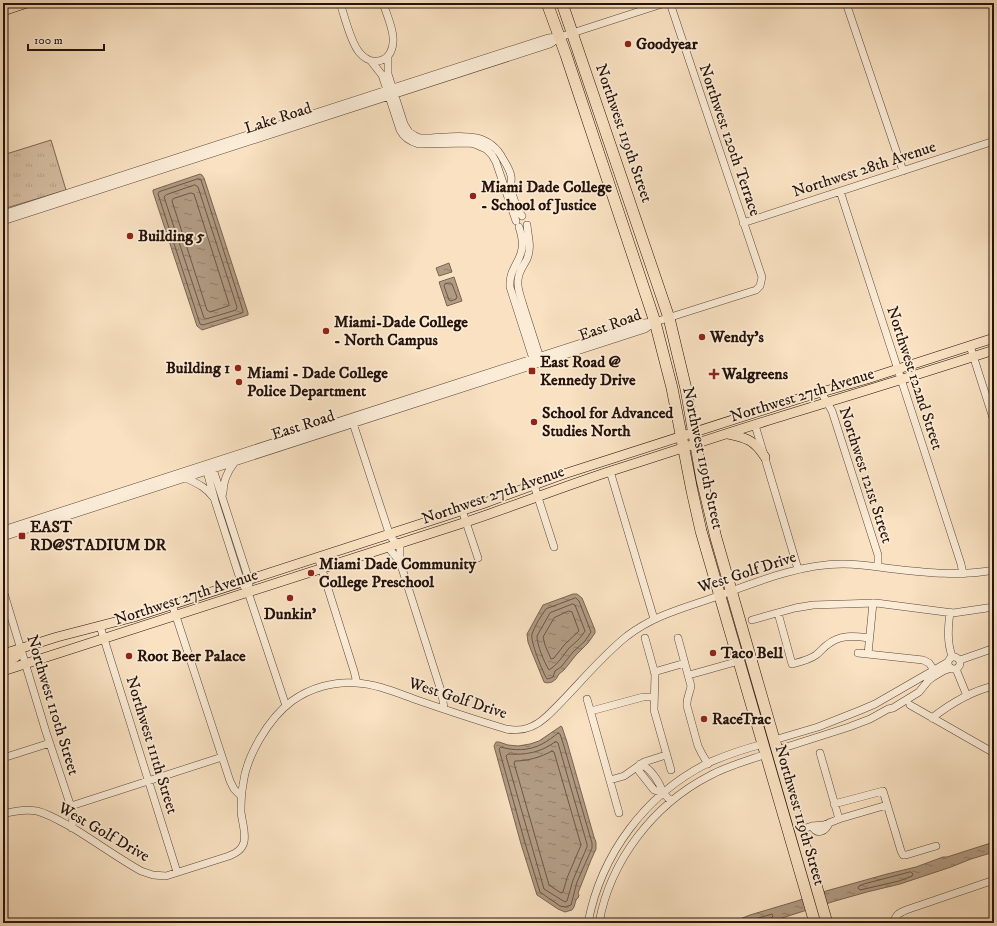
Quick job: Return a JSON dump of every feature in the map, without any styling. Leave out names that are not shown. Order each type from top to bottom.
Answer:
[{"type":"highway","name":"Northwest 119th Street","points":[[547,3],[560,37],[655,322],[672,388],[701,531],[815,923]]},
{"type":"highway","name":"Northwest 119th Street","points":[[562,3],[669,318],[686,389],[709,509],[731,591],[827,923]]},
{"type":"highway","points":[[764,749],[776,745]]},
{"type":"main road","points":[[7,8],[27,3]]},
{"type":"main road","name":"Northwest 27th Avenue","points":[[3,654],[58,636],[134,617],[462,510],[564,474],[681,436],[994,338]]},
{"type":"main road","name":"Northwest 27th Avenue","points":[[3,672],[466,522],[610,471],[994,350]]},
{"type":"main road","points":[[726,434],[744,438],[753,443],[759,448],[765,457]]},
{"type":"main road","points":[[3,662],[16,658],[21,648]]},
{"type":"street","points":[[340,3],[356,48],[362,55],[371,61],[380,61],[388,56]]},
{"type":"street","points":[[383,3],[393,38],[388,56],[388,74],[402,134],[408,140],[419,144],[470,143],[478,145],[486,149],[492,155],[499,168],[522,239],[521,253],[511,274],[510,286],[537,361]]},
{"type":"street","name":"Lake Road","points":[[3,214],[391,92],[550,44],[560,37],[665,3]]},
{"type":"street","name":"Northwest 120th Terrace","points":[[670,3],[762,277],[760,286]]},
{"type":"street","points":[[846,3],[902,171]]},
{"type":"street","points":[[371,61],[380,72],[391,92],[407,130],[412,134],[420,138],[469,136],[482,139],[498,150],[511,175],[511,188],[518,210],[522,216],[527,219],[528,223],[530,247],[526,260],[519,272],[518,286],[537,361]]},
{"type":"street","name":"Lake Road","points":[[3,221],[391,92]]},
{"type":"street","name":"Northwest 28th Avenue","points":[[743,223],[994,141]]},
{"type":"street","points":[[499,168],[506,166]]},
{"type":"street","name":"Northwest 122nd Street","points":[[840,191],[963,574]]},
{"type":"street","points":[[517,224],[518,218],[522,216]]},
{"type":"street","points":[[517,224],[523,228],[527,225]]},
{"type":"street","name":"East Road","points":[[3,530],[209,467],[537,361],[645,330],[655,322],[756,290],[760,286]]},
{"type":"street","points":[[970,346],[994,421]]},
{"type":"street","name":"Northwest 121st Street","points":[[822,392],[832,410],[878,555],[878,567]]},
{"type":"street","points":[[352,421],[389,534],[392,540],[400,543],[400,562],[442,694],[444,709]]},
{"type":"street","name":"East Road","points":[[3,537],[186,478],[209,467],[234,462],[352,421]]},
{"type":"street","points":[[755,425],[798,569]]},
{"type":"street","points":[[222,498],[224,480],[234,462]]},
{"type":"street","points":[[209,467],[222,498],[248,592],[286,706]]},
{"type":"street","points":[[209,467],[215,501],[245,581]]},
{"type":"street","points":[[610,471],[654,619]]},
{"type":"street","points":[[186,478],[200,485],[215,501]]},
{"type":"street","points":[[534,485],[554,547]]},
{"type":"street","points":[[462,510],[478,558]]},
{"type":"street","points":[[388,547],[400,562]]},
{"type":"street","points":[[318,557],[357,683]]},
{"type":"street","name":"West Golf Drive","points":[[3,814],[18,810],[31,810],[53,818],[137,868],[153,875],[162,876],[229,856],[240,850],[243,845],[244,838],[242,813],[243,780],[245,771],[255,749],[269,725],[286,706],[298,697],[317,689],[335,684],[357,683],[374,686],[388,689],[506,729],[520,730],[534,726],[541,722],[614,647],[635,631],[654,619],[731,591],[798,569],[823,565],[856,564],[934,573],[963,574],[994,570]]},
{"type":"street","name":"Northwest 110th Street","points":[[3,590],[73,816],[72,828]]},
{"type":"street","points":[[868,654],[874,603]]},
{"type":"street","points":[[752,620],[799,607],[808,606],[874,603],[950,612],[962,612],[994,607]]},
{"type":"street","points":[[172,604],[232,786],[242,796]]},
{"type":"street","points":[[950,612],[948,641],[952,664],[967,696]]},
{"type":"street","points":[[778,613],[792,664],[814,657],[829,644],[841,637],[854,636],[869,638]]},
{"type":"street","name":"Northwest 111th Street","points":[[100,626],[177,872]]},
{"type":"street","points":[[645,638],[655,677],[654,710],[671,770]]},
{"type":"street","points":[[678,638],[691,686],[687,706],[700,752],[708,764]]},
{"type":"street","points":[[776,745],[806,731],[853,714],[875,704],[934,670],[952,664],[960,664],[960,660],[994,648]]},
{"type":"street","points":[[858,653],[924,660],[929,663],[934,670]]},
{"type":"street","points":[[689,675],[739,661]]},
{"type":"street","points":[[654,672],[685,663]]},
{"type":"street","points":[[888,709],[890,705],[925,684],[952,664]]},
{"type":"street","points":[[911,683],[915,690]]},
{"type":"street","points":[[776,745],[857,724],[870,719],[888,709],[893,708],[916,694],[925,684]]},
{"type":"street","points":[[932,718],[976,691],[991,687],[994,693]]},
{"type":"street","points":[[591,711],[643,697],[654,697]]},
{"type":"street","points":[[587,700],[619,813]]},
{"type":"street","points":[[910,705],[994,753]]},
{"type":"street","points":[[853,714],[857,724]]},
{"type":"street","points":[[3,758],[50,743]]},
{"type":"street","points":[[588,923],[593,900],[606,866],[625,835],[649,806],[684,777],[708,764],[729,755],[764,749]]},
{"type":"street","points":[[599,923],[607,892],[614,875],[630,846],[656,815],[692,785],[764,749]]},
{"type":"street","points":[[820,752],[839,819]]},
{"type":"street","points":[[610,780],[624,776],[644,762],[666,755]]},
{"type":"street","points":[[70,806],[222,757]]},
{"type":"street","points":[[640,764],[646,766],[660,784],[663,793],[671,801]]},
{"type":"street","points":[[640,764],[639,771],[654,790],[663,793]]},
{"type":"street","points":[[643,776],[644,772],[649,770]]},
{"type":"street","points":[[834,804],[883,791],[903,854],[906,855],[936,846]]},
{"type":"street","points":[[812,826],[814,830],[822,831],[826,828],[829,822],[887,805]]},
{"type":"street","points":[[800,830],[812,826],[820,821],[839,819]]},
{"type":"street","points":[[895,920],[899,913],[906,910],[994,880]]},
{"type":"green space","points":[[51,140],[66,190],[3,209],[3,155]]},
{"type":"water","points":[[200,174],[204,178],[248,313],[248,315],[202,330],[197,326],[153,192],[153,190]]},
{"type":"water","points":[[449,263],[452,272],[439,276],[436,268]]},
{"type":"water","points":[[454,277],[462,301],[447,306],[439,282]]},
{"type":"water","points":[[573,594],[577,594],[582,598],[595,633],[556,679],[547,683],[544,682],[528,642],[527,634],[543,605]]},
{"type":"water","points":[[561,726],[596,842],[596,849],[578,893],[578,898],[572,910],[565,912],[537,895],[521,844],[494,746],[496,742],[518,746],[530,744],[539,741]]},
{"type":"water","points":[[994,842],[994,852],[900,884],[835,901],[769,923],[730,923],[750,915],[826,891],[916,867],[943,857]]},
{"type":"place","name":"Goodyear","points":[[628,44]]},
{"type":"place","name":"Miami Dade College - School of Justice","points":[[473,196]]},
{"type":"place","name":"Building 5","points":[[130,236]]},
{"type":"place","name":"Miami-Dade College - North Campus","points":[[326,331]]},
{"type":"place","name":"Wendy's","points":[[702,337]]},
{"type":"place","name":"Building 1","points":[[238,368]]},
{"type":"place","name":"East Road @ Kennedy Drive","points":[[532,371]]},
{"type":"place","name":"Walgreens","points":[[714,374]]},
{"type":"place","name":"Miami - Dade College Police Department","points":[[239,382]]},
{"type":"place","name":"School for Advanced Studies North","points":[[534,422]]},
{"type":"place","name":"EAST RD@STADIUM DR","points":[[22,536]]},
{"type":"place","name":"Miami Dade Community College Preschool","points":[[311,573]]},
{"type":"place","name":"Dunkin'","points":[[290,598]]},
{"type":"place","name":"Taco Bell","points":[[713,653]]},
{"type":"place","name":"Root Beer Palace","points":[[129,656]]},
{"type":"place","name":"RaceTrac","points":[[704,719]]}]
